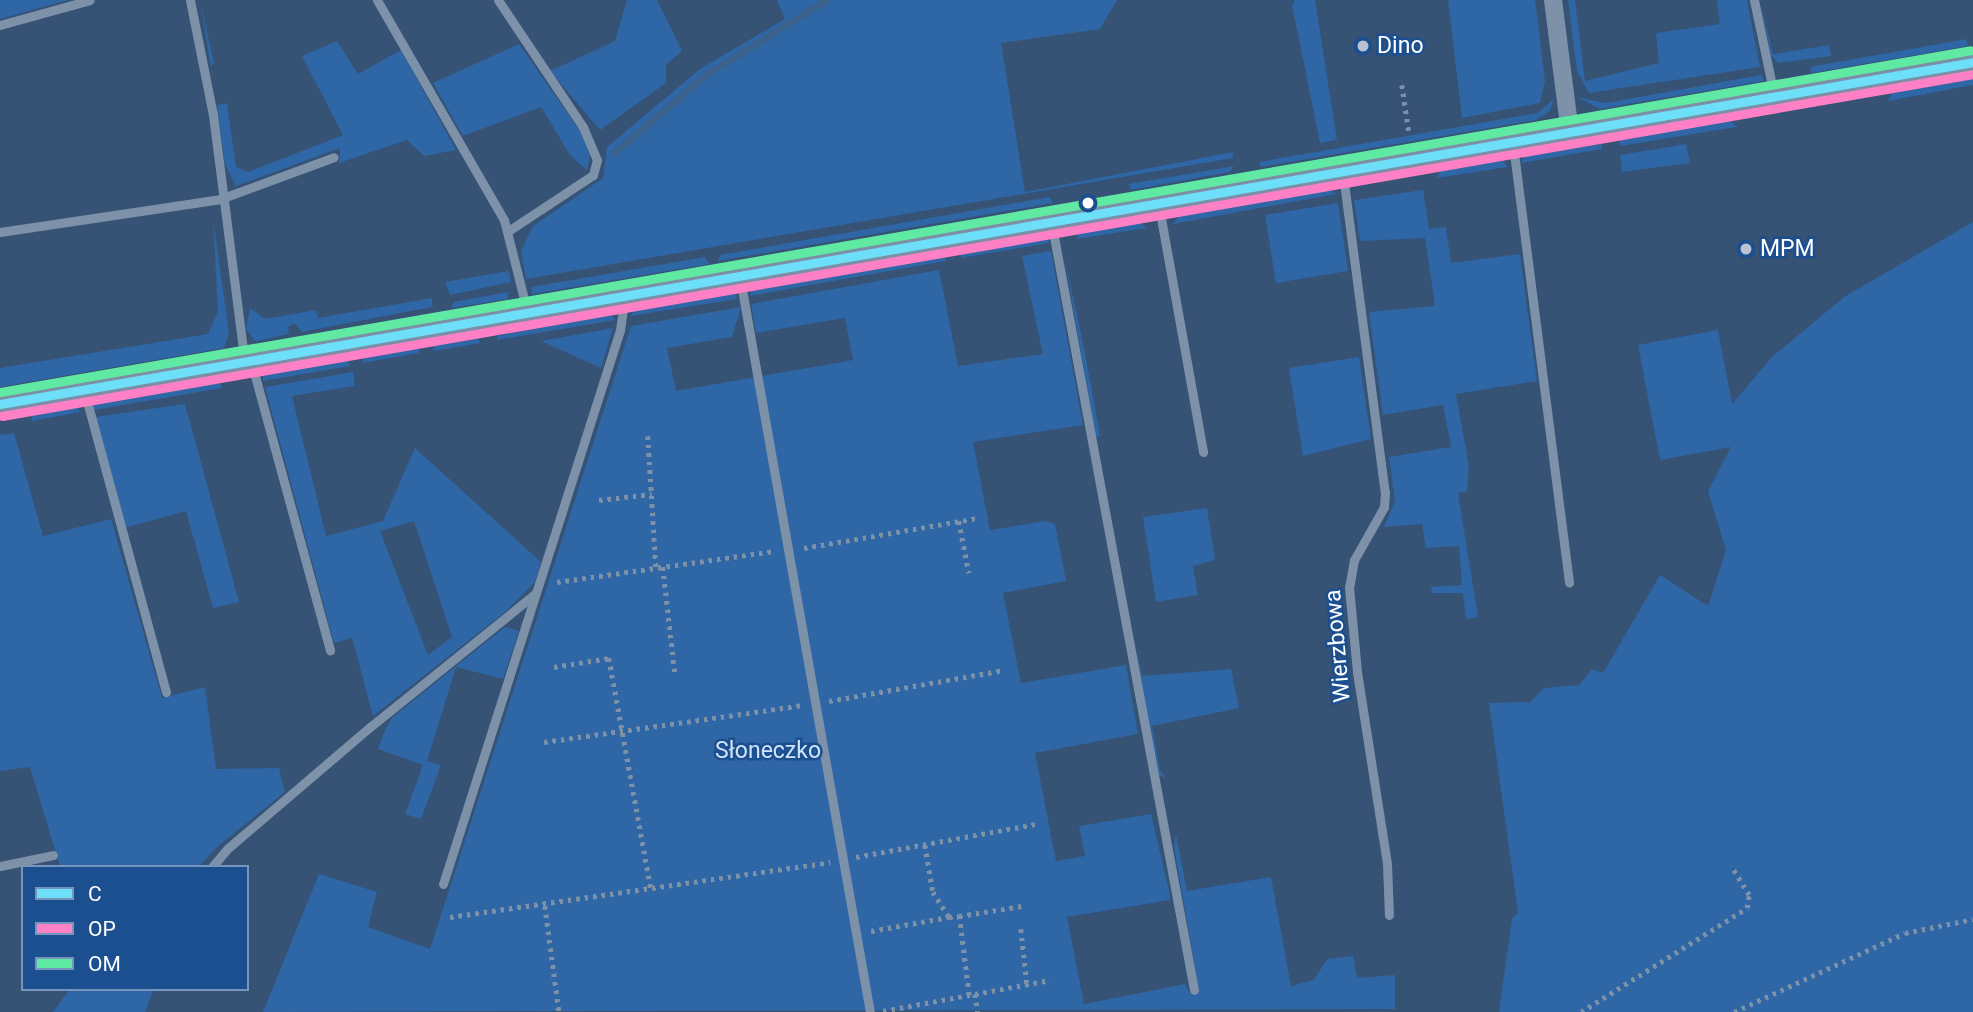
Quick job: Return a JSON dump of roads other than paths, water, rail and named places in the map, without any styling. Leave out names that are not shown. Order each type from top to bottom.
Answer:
[{"type":"main road","points":[[0,404],[1052,224],[1973,62]]},
{"type":"street","points":[[1553,0],[1570,133]]},
{"type":"lane","points":[[0,25],[90,0]]},
{"type":"lane","points":[[190,0],[212,115],[220,199],[248,362],[330,651]]},
{"type":"lane","points":[[377,0],[488,188],[508,232],[528,312]]},
{"type":"lane","points":[[498,0],[589,136],[597,163],[593,175],[508,232]]},
{"type":"lane","points":[[1754,0],[1774,96]]},
{"type":"lane","points":[[1512,144],[1569,582]]},
{"type":"lane","points":[[0,232],[220,199],[334,157]]},
{"type":"lane","name":"Wierzbowa","points":[[1343,173],[1386,500],[1359,548],[1349,587],[1357,672],[1387,864],[1389,915]]},
{"type":"lane","points":[[1159,205],[1203,452]]},
{"type":"lane","points":[[1052,224],[1194,990]]},
{"type":"lane","points":[[740,276],[872,1012]]},
{"type":"lane","points":[[443,884],[620,330],[624,296]]},
{"type":"lane","points":[[84,389],[166,692]]},
{"type":"lane","points":[[214,865],[227,849],[370,727],[536,593]]},
{"type":"lane","points":[[0,866],[53,855]]},
{"type":"waterway","points":[[615,152],[707,74],[826,0]]},
{"type":"place","name":"Dino","points":[[1363,46]]},
{"type":"place","name":"MPM","points":[[1746,249]]},
{"type":"park label","name":"Słoneczko","points":[[768,751]]}]
